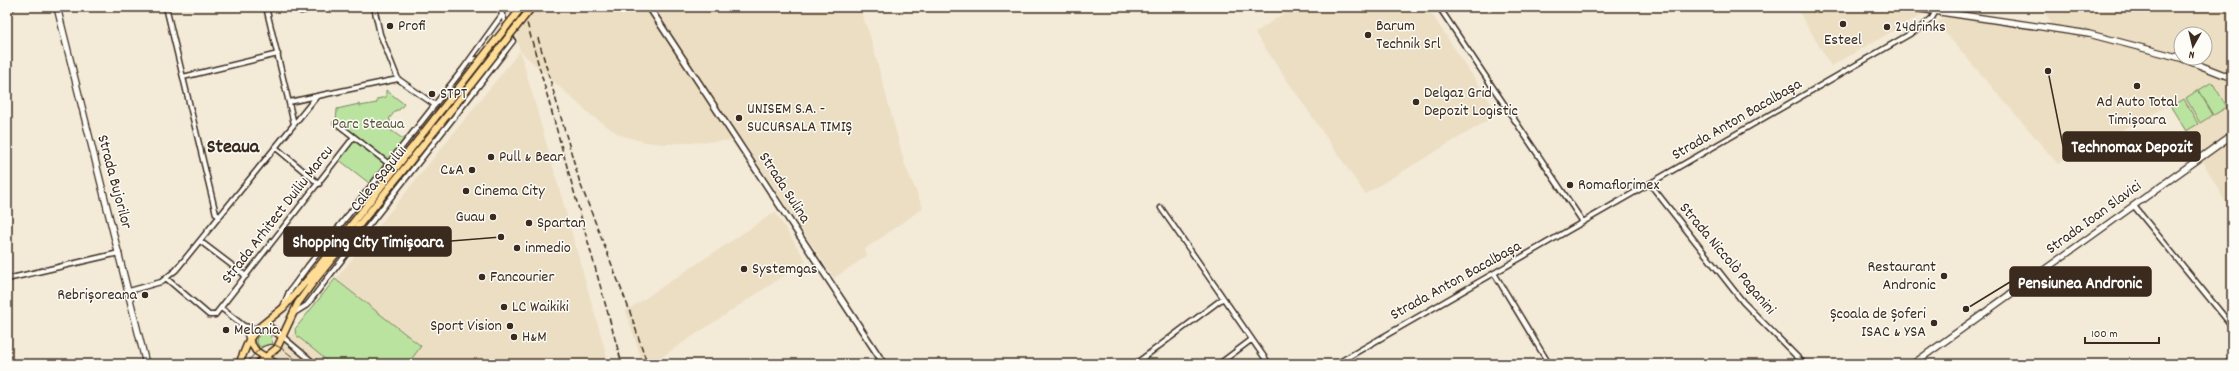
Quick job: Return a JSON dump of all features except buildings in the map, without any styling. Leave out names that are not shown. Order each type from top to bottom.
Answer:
[{"type":"main road","name":"Strada Bujorilor","points":[[57,7],[146,364]]},
{"type":"main road","name":"Calea Șagului","points":[[239,363],[249,340],[257,330],[283,308],[315,271],[522,7]]},
{"type":"main road","name":"Calea Șagului","points":[[257,364],[275,351],[311,285],[532,7]]},
{"type":"main road","points":[[1907,7],[2095,36],[2173,56]]},
{"type":"main road","points":[[2201,66],[2231,78]]},
{"type":"main road","name":"Strada Ioan Slavici","points":[[1913,364],[2232,135]]},
{"type":"main road","points":[[265,324],[283,337]]},
{"type":"main road","points":[[249,340],[256,351],[267,358]]},
{"type":"street","points":[[7,8],[13,7]]},
{"type":"street","points":[[166,7],[216,214],[219,216]]},
{"type":"street","points":[[266,7],[294,124]]},
{"type":"street","points":[[301,11],[319,7]]},
{"type":"street","points":[[374,7],[380,34],[398,79],[435,105]]},
{"type":"street","points":[[499,7],[502,15]]},
{"type":"street","name":"Strada Sulina","points":[[649,7],[884,364]]},
{"type":"street","points":[[1439,7],[1583,222]]},
{"type":"street","name":"Strada Anton Bacalbașa","points":[[1336,364],[1922,27],[1932,18],[1936,11]]},
{"type":"street","name":"Calea Șagului","points":[[283,308],[284,299],[289,292],[480,48],[502,15]]},
{"type":"street","name":"Calea Șagului","points":[[294,314],[307,304],[370,222],[445,131],[513,41],[502,15]]},
{"type":"street","points":[[183,77],[278,54]]},
{"type":"street","points":[[469,61],[479,58],[485,61],[489,69],[486,75]]},
{"type":"street","points":[[289,102],[398,79]]},
{"type":"street","points":[[129,291],[167,279],[200,242],[219,216],[317,96]]},
{"type":"street","name":"Strada Arhitect Duiliu Marcu","points":[[336,123],[389,164]]},
{"type":"street","name":"Strada Arhitect Duiliu Marcu","points":[[167,279],[209,315],[216,315],[354,138]]},
{"type":"street","points":[[275,147],[318,184]]},
{"type":"street","name":"Strada Niccolò Paganini","points":[[1650,184],[1743,302],[1804,364]]},
{"type":"street","points":[[2134,206],[2232,326]]},
{"type":"street","points":[[1161,208],[1269,364]]},
{"type":"street","points":[[200,242],[246,276]]},
{"type":"street","points":[[7,279],[119,253]]},
{"type":"street","points":[[1494,273],[1549,364]]},
{"type":"street","points":[[1135,364],[1222,298]]},
{"type":"street","name":"Strada Arhitect Duiliu Marcu","points":[[221,308],[244,326],[257,330]]},
{"type":"street","points":[[244,326],[249,340]]},
{"type":"street","points":[[283,337],[315,364]]},
{"type":"street","points":[[1219,364],[1252,340]]},
{"type":"street","points":[[267,358],[279,364]]},
{"type":"street","name":"Calea Șagului","points":[[262,364],[267,358]]},
{"type":"street","points":[[2225,364],[2232,359]]},
{"type":"shaded area","points":[[509,7],[859,7],[870,36],[905,165],[923,208],[865,249],[867,256],[834,278],[742,140],[665,144],[645,142],[620,135],[592,116],[520,51]]},
{"type":"shaded area","points":[[1293,7],[1427,7],[1498,114],[1365,194],[1255,33]]},
{"type":"shaded area","points":[[1796,7],[1879,7],[1925,13],[1831,66]]},
{"type":"shaded area","points":[[2042,7],[2232,7],[2232,214],[2199,154],[2169,105],[2058,164],[1937,23],[1945,17],[2057,34]]},
{"type":"shaded area","points":[[520,51],[609,364],[267,364]]},
{"type":"shaded area","points":[[775,212],[806,261],[651,364],[643,364],[626,311]]},
{"type":"green space","points":[[2212,82],[2227,107],[2214,115],[2199,90]]},
{"type":"green space","name":"Parc Steaua","points":[[386,90],[404,104],[399,110],[396,110],[389,119],[391,121],[386,127],[406,141],[373,186],[338,159],[354,137],[336,123],[337,109],[359,104],[360,106],[377,103],[377,99],[386,97]]},
{"type":"green space","points":[[2198,90],[2213,115],[2200,123],[2186,98]]},
{"type":"green space","points":[[2184,99],[2198,124],[2186,131],[2171,107]]},
{"type":"green space","points":[[335,279],[421,346],[408,364],[331,364],[296,335],[295,329]]},
{"type":"green space","points":[[262,333],[270,334],[273,344],[259,347],[256,339]]},
{"type":"tram line","points":[[246,364],[261,348],[273,344],[285,351],[301,364]]},
{"type":"railway","points":[[520,7],[527,23],[622,364]]},
{"type":"railway","points":[[538,38],[580,183],[629,309],[646,360]]},
{"type":"place","name":"Esteel","points":[[1843,24]]},
{"type":"place","name":"Profi","points":[[390,26]]},
{"type":"place","name":"24drinks","points":[[1887,27]]},
{"type":"place","name":"Barum Technik Srl","points":[[1368,35]]},
{"type":"place","name":"Technomax Depozit","points":[[2048,71]]},
{"type":"place","name":"Ad Auto Total Timișoara","points":[[2137,86]]},
{"type":"place","name":"STPT","points":[[432,94]]},
{"type":"place","name":"Delgaz Grid Depozit Logistic","points":[[1416,102]]},
{"type":"place","name":"UNISEM S.A. - SUCURSALA TIMIȘ","points":[[739,118]]},
{"type":"place","name":"Pull & Bear","points":[[491,157]]},
{"type":"place","name":"C&A","points":[[472,170]]},
{"type":"place","name":"Romaflorimex","points":[[1570,185]]},
{"type":"place","name":"Cinema City","points":[[466,191]]},
{"type":"place","name":"Guau","points":[[493,217]]},
{"type":"place","name":"Spartan","points":[[529,223]]},
{"type":"place","name":"Shopping City Timișoara","points":[[501,237]]},
{"type":"place","name":"inmedio","points":[[517,248]]},
{"type":"place","name":"Systemgas","points":[[744,269]]},
{"type":"place","name":"Restaurant Andronic","points":[[1944,276]]},
{"type":"place","name":"Fancourier","points":[[482,277]]},
{"type":"place","name":"Rebrișoreana","points":[[145,295]]},
{"type":"place","name":"LC Waikiki","points":[[504,307]]},
{"type":"place","name":"Pensiunea Andronic","points":[[1966,309]]},
{"type":"place","name":"Școala de Șoferi ISAC & YSA","points":[[1934,323]]},
{"type":"place","name":"Sport Vision","points":[[510,326]]},
{"type":"place","name":"Melania","points":[[226,330]]},
{"type":"place","name":"H&M","points":[[514,337]]},
{"type":"district","name":"Steaua","points":[[233,148]]}]
